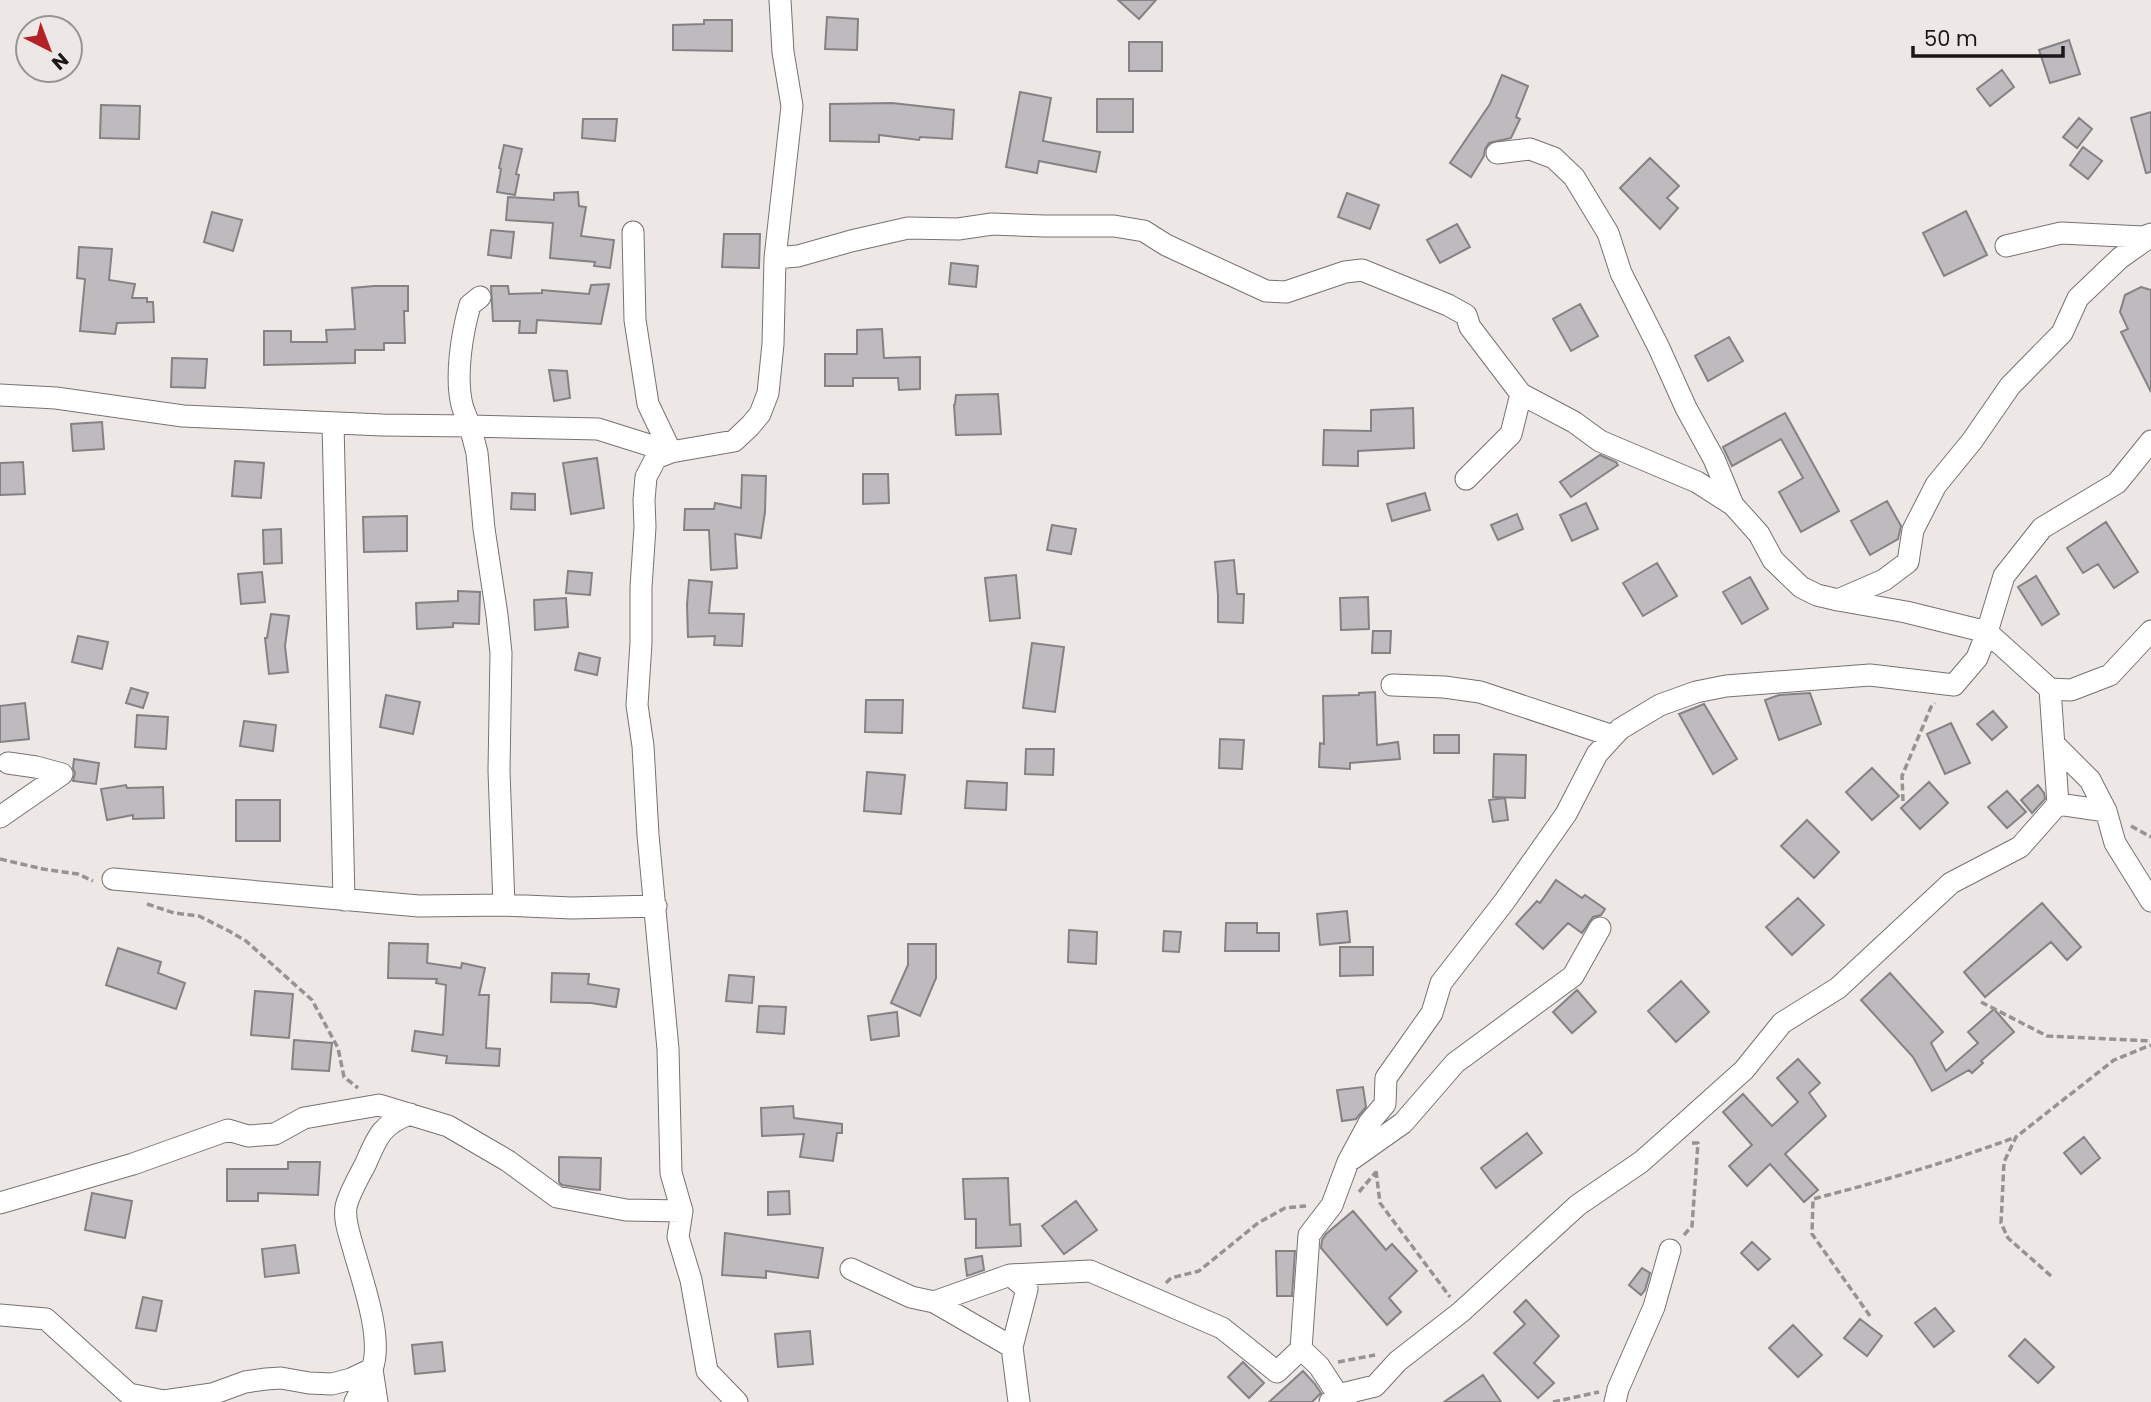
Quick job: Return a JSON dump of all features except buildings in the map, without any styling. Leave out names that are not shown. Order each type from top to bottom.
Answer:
[{"type":"street","points":[[737,1402],[707,1371],[691,1280],[678,1237],[682,1211],[671,1173],[668,1049],[638,705],[641,587],[646,477],[656,458],[671,452],[734,441],[760,414],[768,393],[773,344],[775,258],[792,106],[783,52],[780,0]]},
{"type":"street","points":[[1497,153],[1530,149],[1554,158],[1574,177],[1608,233],[1620,272],[1686,408],[1714,459],[1734,505],[1759,534],[1773,560],[1801,587],[1817,595],[1906,612],[1987,632],[2050,689],[2071,690],[2110,675],[2151,631]]},
{"type":"street","points":[[775,258],[798,256],[908,228],[958,229],[992,224],[1114,226],[1144,231],[1166,245],[1266,291],[1286,292],[1345,272],[1362,270],[1466,315],[1470,327],[1521,394],[1574,422],[1600,441],[1697,482],[1734,505]]},
{"type":"street","points":[[633,232],[635,320],[648,404],[671,452]]},
{"type":"street","points":[[2006,246],[2061,233],[2143,237],[2151,235]]},
{"type":"street","points":[[1838,600],[1884,580],[1908,562],[1913,530],[1936,485],[1972,441],[2010,386],[2062,333],[2078,299],[2120,258],[2151,235]]},
{"type":"street","points":[[480,297],[470,305],[461,352],[460,385],[462,405],[477,453],[484,530],[501,653],[499,771],[504,905]]},
{"type":"street","points":[[1466,479],[1511,433],[1521,394]]},
{"type":"street","points":[[0,395],[56,398],[183,416],[332,423],[598,429],[671,452]]},
{"type":"street","points":[[332,423],[344,900]]},
{"type":"street","points":[[934,1302],[1010,1275],[1090,1271],[1222,1328],[1277,1372],[1301,1349],[1309,1235],[1332,1205],[1348,1162],[1369,1124],[1385,1104],[1385,1078],[1432,1013],[1441,983],[1504,902],[1566,814],[1597,754],[1613,736],[1661,705],[1696,692],[1726,686],[1870,674],[1954,685],[1977,658],[2004,576],[2042,528],[2116,483],[2151,441]]},
{"type":"street","points":[[1392,685],[1444,687],[1480,692],[1613,736]]},
{"type":"street","points":[[1301,1349],[1319,1366],[1338,1400],[1375,1394],[1398,1361],[1461,1312],[1578,1205],[1641,1162],[1744,1070],[1782,1023],[1838,988],[1951,883],[2020,847],[2058,804],[2050,689]]},
{"type":"street","points":[[2054,744],[2090,780],[2106,811],[2115,844],[2151,901]]},
{"type":"street","points":[[0,817],[62,774],[8,763]]},
{"type":"street","points":[[2058,804],[2106,811]]},
{"type":"street","points":[[103,880],[265,891],[419,906],[656,906]]},
{"type":"street","points":[[1348,1162],[1403,1124],[1455,1063],[1573,976],[1600,928]]},
{"type":"street","points":[[0,1203],[133,1164],[228,1130],[248,1136],[275,1134],[304,1118],[379,1105],[448,1126],[540,1182],[557,1197],[626,1210],[682,1211]]},
{"type":"street","points":[[355,1402],[376,1358],[377,1339],[347,1225],[346,1207],[379,1135],[394,1120],[410,1114]]},
{"type":"street","points":[[1616,1395],[1654,1307],[1670,1250]]},
{"type":"street","points":[[851,1269],[911,1297],[934,1302],[1012,1348]]},
{"type":"street","points":[[1019,1402],[1012,1348],[1027,1289],[1046,1273]]},
{"type":"street","points":[[1010,1275],[1027,1289]]},
{"type":"street","points":[[0,1315],[46,1320],[130,1394],[164,1401],[212,1394],[245,1382],[266,1379],[281,1378],[332,1384],[372,1369]]},
{"type":"street","points":[[372,1369],[377,1402]]},
{"type":"path","points":[[1903,801],[1902,776],[1931,706],[1954,685]]},
{"type":"path","points":[[0,859],[103,880]]},
{"type":"path","points":[[145,904],[199,916],[246,941],[313,1000],[338,1048],[344,1077],[379,1105]]},
{"type":"path","points":[[1981,1002],[2047,1036],[2151,1043]]},
{"type":"path","points":[[1870,1316],[1812,1234],[1813,1199],[1918,1170],[2016,1137],[2114,1060],[2151,1043]]},
{"type":"path","points":[[2016,1137],[2004,1162],[2001,1223],[2008,1238],[2052,1276]]},
{"type":"path","points":[[1667,1139],[1698,1143],[1692,1226],[1670,1250]]},
{"type":"path","points":[[1373,1145],[1380,1203],[1461,1312]]},
{"type":"path","points":[[1154,1299],[1171,1278],[1199,1271],[1258,1223],[1285,1208],[1332,1205]]},
{"type":"path","points":[[1319,1366],[1373,1354],[1398,1361]]},
{"type":"path","points":[[1553,1402],[1616,1395]]}]
